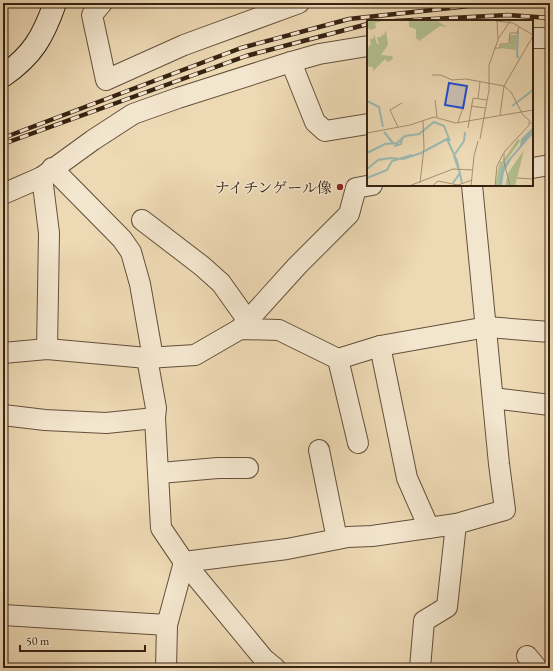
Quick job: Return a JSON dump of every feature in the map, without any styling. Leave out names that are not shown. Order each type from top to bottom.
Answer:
[{"type":"street","points":[[3,76],[22,62],[27,56],[45,30],[55,3]]},
{"type":"street","points":[[102,3],[92,15],[106,80],[184,45],[299,3]]},
{"type":"street","points":[[533,38],[550,38]]},
{"type":"street","points":[[3,194],[47,172],[134,114],[178,98],[291,62],[319,54],[367,46]]},
{"type":"street","points":[[291,62],[315,122],[325,131],[367,124]]},
{"type":"street","points":[[533,168],[550,165]]},
{"type":"street","points":[[47,172],[49,233],[47,349]]},
{"type":"street","points":[[47,172],[122,238],[131,252],[140,284],[156,408],[155,418],[160,473],[162,528],[184,562],[264,659],[275,668]]},
{"type":"street","points":[[3,353],[47,349],[150,358],[195,355],[244,325],[297,266],[349,214],[356,188],[367,186]]},
{"type":"street","points":[[184,562],[286,549],[337,539],[456,524],[505,510],[472,186]]},
{"type":"street","points":[[142,220],[202,266],[221,283],[244,325]]},
{"type":"street","points":[[244,325],[279,330],[338,360],[380,346],[487,327],[550,332]]},
{"type":"street","points":[[380,346],[407,478],[429,528]]},
{"type":"street","points":[[338,360],[358,443]]},
{"type":"street","points":[[493,398],[550,405]]},
{"type":"street","points":[[3,415],[45,420],[106,423],[155,418]]},
{"type":"street","points":[[319,450],[337,539]]},
{"type":"street","points":[[160,473],[218,468],[248,468]]},
{"type":"street","points":[[420,668],[424,621],[447,607],[456,524]]},
{"type":"street","points":[[166,668],[167,625],[184,562]]},
{"type":"street","points":[[3,615],[167,625]]},
{"type":"railway","points":[[3,138],[241,48],[349,19],[469,6],[550,6]]},
{"type":"railway","points":[[414,20],[508,15],[550,18]]},
{"type":"railway","points":[[3,144],[246,56],[367,24]]},
{"type":"place","name":"ナイチンゲール像","points":[[340,187]]}]
